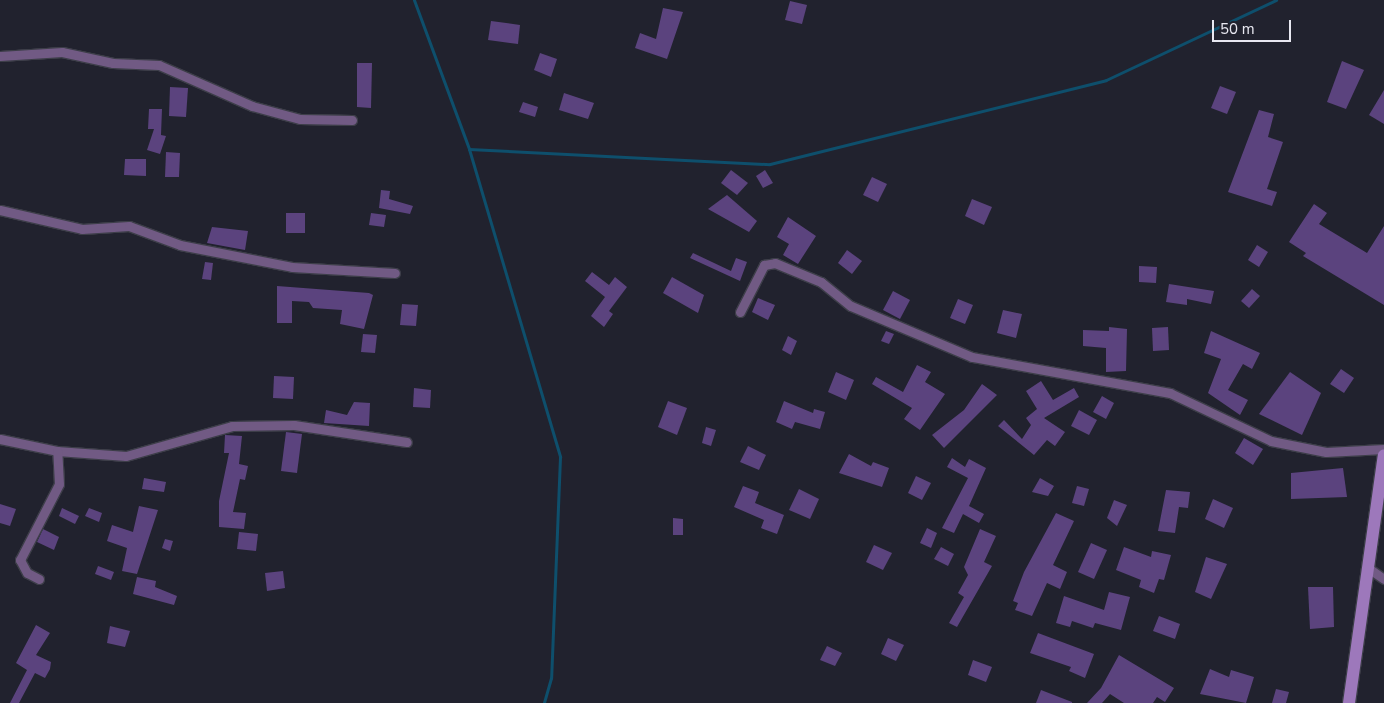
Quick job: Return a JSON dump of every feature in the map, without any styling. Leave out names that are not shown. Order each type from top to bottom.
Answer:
[{"type":"street","points":[[0,56],[62,52],[113,63],[159,65],[252,106],[300,119],[352,120]]},
{"type":"street","points":[[0,210],[82,229],[129,226],[180,245],[292,267],[395,273]]},
{"type":"street","points":[[740,312],[764,265],[775,263],[821,282],[851,306],[972,357],[1170,393],[1271,441],[1326,452],[1384,449]]},
{"type":"street","points":[[0,439],[57,451],[126,456],[232,426],[294,424],[407,442]]},
{"type":"street","points":[[39,579],[27,573],[20,560],[59,484],[57,451]]},
{"type":"street","points":[[1349,703],[1370,570],[1384,456]]},
{"type":"street","points":[[1370,570],[1384,579]]},
{"type":"building","points":[[790,1],[807,5],[802,24],[785,20]]},
{"type":"building","points":[[663,8],[683,12],[667,59],[635,48],[640,33],[656,39]]},
{"type":"building","points":[[491,21],[520,25],[518,44],[488,40]]},
{"type":"building","points":[[540,53],[557,59],[551,77],[534,70]]},
{"type":"building","points":[[1342,61],[1364,70],[1346,109],[1327,102]]},
{"type":"building","points":[[357,63],[372,63],[371,108],[357,107]]},
{"type":"building","points":[[1220,86],[1236,92],[1227,114],[1211,108]]},
{"type":"building","points":[[170,87],[188,88],[186,117],[169,116]]},
{"type":"building","points":[[1384,90],[1384,124],[1369,115]]},
{"type":"building","points":[[564,93],[594,103],[588,119],[559,110]]},
{"type":"building","points":[[523,102],[538,107],[535,117],[519,112]]},
{"type":"building","points":[[149,109],[162,109],[161,135],[166,136],[160,154],[147,150],[154,129],[148,129]]},
{"type":"building","points":[[1259,110],[1274,114],[1268,137],[1283,142],[1267,189],[1277,192],[1272,206],[1228,192]]},
{"type":"building","points":[[166,152],[180,153],[179,177],[165,177]]},
{"type":"building","points":[[125,159],[146,159],[146,176],[124,175]]},
{"type":"building","points":[[731,170],[748,183],[737,195],[721,183]]},
{"type":"building","points":[[765,170],[773,183],[763,188],[756,176]]},
{"type":"building","points":[[872,177],[887,184],[878,202],[863,195]]},
{"type":"building","points":[[381,190],[390,191],[389,199],[413,206],[410,214],[379,208]]},
{"type":"building","points":[[727,195],[757,221],[749,232],[708,209]]},
{"type":"building","points":[[972,199],[992,207],[984,225],[965,216]]},
{"type":"building","points":[[1314,204],[1327,213],[1319,224],[1367,253],[1384,226],[1384,305],[1303,256],[1306,253],[1289,242]]},
{"type":"building","points":[[286,213],[305,213],[305,233],[286,233]]},
{"type":"building","points":[[371,213],[386,215],[384,227],[369,225]]},
{"type":"building","points":[[788,217],[816,236],[798,264],[783,255],[789,244],[777,237]]},
{"type":"building","points":[[212,227],[248,231],[245,250],[207,243]]},
{"type":"building","points":[[1257,245],[1268,252],[1259,267],[1248,260]]},
{"type":"building","points":[[847,250],[862,261],[852,274],[838,263]]},
{"type":"building","points":[[693,253],[731,271],[736,258],[747,262],[740,281],[690,258]]},
{"type":"building","points":[[205,262],[213,263],[211,280],[202,279]]},
{"type":"building","points":[[1139,266],[1157,267],[1156,283],[1139,282]]},
{"type":"building","points":[[592,272],[609,285],[615,277],[627,287],[609,311],[613,314],[604,327],[591,316],[605,297],[585,281]]},
{"type":"building","points":[[672,277],[704,295],[698,313],[663,293]]},
{"type":"building","points":[[1169,284],[1214,291],[1211,304],[1187,299],[1187,305],[1166,302]]},
{"type":"building","points":[[277,286],[369,293],[373,295],[364,329],[340,324],[342,310],[313,308],[309,302],[292,301],[292,323],[277,323]]},
{"type":"building","points":[[1252,289],[1260,296],[1249,308],[1241,301]]},
{"type":"building","points":[[893,291],[910,300],[900,319],[883,310]]},
{"type":"building","points":[[758,298],[775,305],[768,320],[752,312]]},
{"type":"building","points":[[958,299],[973,305],[965,324],[950,318]]},
{"type":"building","points":[[402,304],[418,305],[416,326],[400,325]]},
{"type":"building","points":[[1003,310],[1022,314],[1016,338],[997,333]]},
{"type":"building","points":[[1109,327],[1127,329],[1126,371],[1106,372],[1106,348],[1083,346],[1083,330],[1109,331]]},
{"type":"building","points":[[1168,327],[1169,350],[1153,351],[1152,328]]},
{"type":"building","points":[[886,331],[894,334],[889,344],[881,341]]},
{"type":"building","points":[[1211,331],[1260,353],[1252,369],[1243,364],[1228,390],[1248,400],[1240,415],[1208,393],[1221,359],[1204,353]]},
{"type":"building","points":[[363,334],[377,335],[375,353],[361,352]]},
{"type":"building","points":[[788,336],[797,341],[791,355],[782,350]]},
{"type":"building","points":[[917,365],[931,372],[925,382],[945,394],[920,430],[904,419],[912,408],[872,384],[876,377],[903,392]]},
{"type":"building","points":[[1341,369],[1354,378],[1344,393],[1330,384]]},
{"type":"building","points":[[836,372],[854,380],[846,400],[828,392]]},
{"type":"building","points":[[1290,372],[1321,393],[1302,435],[1259,414]]},
{"type":"building","points":[[274,376],[294,377],[293,399],[273,398]]},
{"type":"building","points":[[1041,381],[1053,400],[1074,388],[1079,397],[1044,418],[1065,432],[1055,446],[1047,440],[1034,455],[998,426],[1004,420],[1022,439],[1031,425],[1026,418],[1037,409],[1026,391]]},
{"type":"building","points":[[982,384],[997,395],[944,448],[932,435],[964,410]]},
{"type":"building","points":[[414,388],[431,390],[430,408],[413,407]]},
{"type":"building","points":[[1102,396],[1114,403],[1106,419],[1093,412]]},
{"type":"building","points":[[668,401],[687,408],[677,435],[658,427]]},
{"type":"building","points":[[784,401],[813,413],[814,409],[825,412],[820,429],[795,422],[792,429],[776,422]]},
{"type":"building","points":[[354,402],[370,403],[369,426],[324,423],[326,410],[347,415]]},
{"type":"building","points":[[1079,410],[1097,420],[1089,435],[1071,426]]},
{"type":"building","points":[[706,427],[716,430],[711,446],[702,443]]},
{"type":"building","points":[[286,432],[302,434],[297,473],[281,471]]},
{"type":"building","points":[[225,435],[242,436],[239,464],[248,466],[245,480],[240,479],[233,512],[246,513],[244,529],[219,527],[219,501],[229,453],[224,453]]},
{"type":"building","points":[[1244,438],[1263,449],[1253,465],[1235,453]]},
{"type":"building","points":[[748,446],[766,455],[759,470],[740,462]]},
{"type":"building","points":[[849,454],[871,466],[873,462],[889,468],[882,487],[839,473]]},
{"type":"building","points":[[952,458],[965,467],[969,459],[986,468],[969,506],[984,514],[979,523],[963,514],[954,533],[942,528],[968,478],[947,467]]},
{"type":"building","points":[[1343,468],[1347,497],[1291,499],[1291,473]]},
{"type":"building","points":[[916,476],[931,483],[922,500],[908,493]]},
{"type":"building","points":[[144,478],[166,482],[164,492],[142,489]]},
{"type":"building","points":[[1040,478],[1054,486],[1048,496],[1032,492]]},
{"type":"building","points":[[743,486],[759,492],[755,503],[784,515],[777,534],[761,528],[764,520],[734,507]]},
{"type":"building","points":[[1077,486],[1089,489],[1084,506],[1072,503]]},
{"type":"building","points":[[799,489],[819,499],[810,519],[789,510]]},
{"type":"building","points":[[1166,490],[1190,492],[1188,508],[1179,507],[1175,533],[1158,531]]},
{"type":"building","points":[[1213,499],[1233,508],[1224,528],[1205,519]]},
{"type":"building","points":[[1114,500],[1127,505],[1117,526],[1107,518]]},
{"type":"building","points":[[0,504],[16,509],[10,526],[0,523]]},
{"type":"building","points":[[139,506],[158,510],[137,574],[122,571],[127,548],[107,541],[112,525],[133,532]]},
{"type":"building","points":[[62,508],[79,516],[75,524],[59,516]]},
{"type":"building","points":[[89,508],[102,513],[99,522],[85,516]]},
{"type":"building","points":[[1056,513],[1074,521],[1053,565],[1067,572],[1060,589],[1047,583],[1032,616],[1015,610],[1018,603],[1013,601],[1024,572]]},
{"type":"building","points":[[673,518],[683,519],[683,535],[673,535]]},
{"type":"building","points":[[927,528],[937,533],[931,548],[920,543]]},
{"type":"building","points":[[43,529],[59,537],[54,550],[37,542]]},
{"type":"building","points":[[980,529],[996,536],[984,562],[992,566],[957,627],[949,623],[964,597],[958,593],[968,575],[964,567]]},
{"type":"building","points":[[239,532],[258,534],[256,551],[237,549]]},
{"type":"building","points":[[165,539],[173,541],[170,551],[162,548]]},
{"type":"building","points":[[1091,543],[1107,550],[1094,579],[1078,572]]},
{"type":"building","points":[[874,545],[892,553],[883,570],[866,562]]},
{"type":"building","points":[[941,547],[954,554],[948,566],[934,559]]},
{"type":"building","points":[[1124,547],[1151,557],[1152,551],[1171,555],[1164,580],[1159,579],[1154,593],[1139,587],[1141,580],[1116,570]]},
{"type":"building","points":[[1206,557],[1227,564],[1211,599],[1195,592]]},
{"type":"building","points":[[98,566],[114,572],[111,580],[95,574]]},
{"type":"building","points":[[283,571],[285,588],[267,591],[265,573]]},
{"type":"building","points":[[137,577],[156,581],[155,587],[177,596],[174,605],[133,594]]},
{"type":"building","points":[[1308,587],[1333,587],[1334,627],[1310,629]]},
{"type":"building","points":[[1109,592],[1130,597],[1121,630],[1095,623],[1093,628],[1072,621],[1070,627],[1056,623],[1064,596],[1104,610]]},
{"type":"building","points":[[1159,616],[1180,624],[1175,639],[1153,631]]},
{"type":"building","points":[[36,625],[50,633],[36,655],[51,662],[50,669],[45,678],[35,673],[19,703],[10,703],[27,670],[16,663]]},
{"type":"building","points":[[110,626],[130,631],[125,647],[107,643]]},
{"type":"building","points":[[1038,633],[1094,654],[1085,678],[1069,671],[1071,667],[1030,653]]},
{"type":"building","points":[[888,638],[904,645],[896,661],[881,654]]},
{"type":"building","points":[[827,646],[842,653],[835,666],[820,660]]},
{"type":"building","points":[[1119,655],[1174,688],[1165,702],[1157,697],[1153,703],[1124,703],[1110,694],[1102,703],[1087,703],[1101,688]]},
{"type":"building","points":[[973,660],[992,667],[986,682],[968,675]]},
{"type":"building","points":[[1210,669],[1229,677],[1231,670],[1254,677],[1246,703],[1200,694]]},
{"type":"building","points":[[1276,689],[1289,692],[1286,703],[1272,703]]},
{"type":"building","points":[[1041,690],[1072,702],[1072,703],[1036,703]]},
{"type":"waterway","points":[[414,0],[469,149],[560,457],[551,678],[544,703]]},
{"type":"waterway","points":[[469,149],[770,164],[1106,80],[1276,0]]}]
